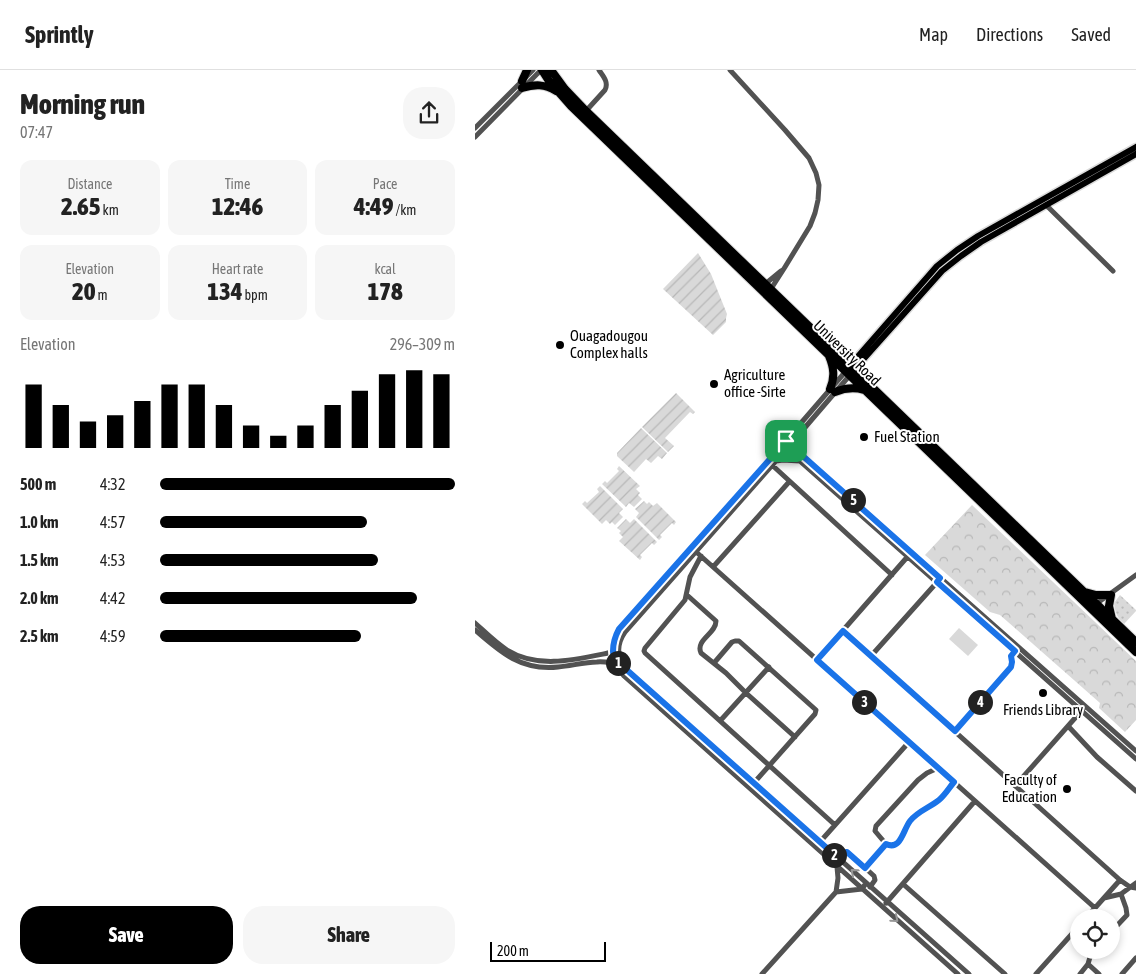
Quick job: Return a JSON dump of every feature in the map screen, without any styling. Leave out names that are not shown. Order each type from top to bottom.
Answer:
[{"type":"highway","points":[[527,70],[522,85],[547,86],[561,94]]},
{"type":"highway","name":"University Road","points":[[541,70],[561,94],[584,113],[1095,607],[1136,652]]},
{"type":"highway","name":"University Road","points":[[551,70],[584,113]]},
{"type":"highway","name":"University Road","points":[[765,289],[829,354],[850,371],[866,391],[900,419]]},
{"type":"highway","points":[[829,354],[834,374],[833,390],[858,388],[866,391]]},
{"type":"highway","name":"University Road","points":[[988,505],[1083,591],[1095,607],[1112,619],[1136,642]]},
{"type":"highway","points":[[1083,591],[1096,595],[1112,594],[1109,606],[1112,619]]},
{"type":"main road","points":[[850,371],[937,266],[967,242],[1136,147]]},
{"type":"main road","points":[[850,371],[942,271],[976,245],[1136,154]]},
{"type":"street","points":[[475,137],[522,85],[533,70]]},
{"type":"street","points":[[475,128],[541,70]]},
{"type":"street","points":[[584,113],[607,86],[607,82],[599,70]]},
{"type":"street","points":[[730,70],[809,158],[819,185],[819,200],[810,226],[785,268],[765,289]]},
{"type":"street","points":[[1046,205],[1113,270]]},
{"type":"street","points":[[693,550],[850,371]]},
{"type":"street","points":[[833,390],[803,430],[786,445],[774,463],[619,629],[613,652],[624,676],[861,889],[959,974]]},
{"type":"street","points":[[803,430],[801,444],[803,459]]},
{"type":"street","points":[[786,445],[1016,649],[1136,751]]},
{"type":"street","points":[[774,463],[783,460],[803,459]]},
{"type":"street","points":[[774,463],[789,482],[892,575]]},
{"type":"street","points":[[713,567],[789,482]]},
{"type":"street","points":[[693,550],[1095,908],[1120,880]]},
{"type":"street","points":[[817,660],[910,554]]},
{"type":"street","points":[[701,556],[690,577],[687,595],[683,603],[644,651],[835,825]]},
{"type":"street","points":[[1095,607],[1136,575]]},
{"type":"street","points":[[871,656],[938,580]]},
{"type":"street","points":[[687,595],[716,621],[715,628],[701,644],[699,649],[701,653],[733,679],[795,737]]},
{"type":"street","points":[[475,623],[508,651],[534,661],[557,662],[613,652]]},
{"type":"street","points":[[475,630],[504,654],[527,664],[553,667],[598,662],[618,663],[969,974]]},
{"type":"street","points":[[843,631],[1120,880],[1129,887],[1136,888]]},
{"type":"street","points":[[714,663],[731,643],[736,640],[741,642],[816,710],[815,714],[749,788]]},
{"type":"street","points":[[617,641],[619,651],[618,663]]},
{"type":"street","points":[[955,731],[1011,667],[1011,656],[1016,649]]},
{"type":"street","points":[[720,721],[769,668]]},
{"type":"street","points":[[1015,786],[1084,708]]},
{"type":"street","points":[[1084,708],[1136,759]]},
{"type":"street","points":[[1069,726],[1097,757],[1136,791]]},
{"type":"street","points":[[815,847],[909,742]]},
{"type":"street","points":[[938,768],[918,780],[876,826],[875,831],[886,844],[891,847],[899,843],[906,826],[911,820],[939,800],[954,782]]},
{"type":"street","points":[[882,907],[975,801]]},
{"type":"street","points":[[865,868],[886,844]]},
{"type":"street","points":[[762,974],[835,892],[838,878],[837,867],[843,853],[847,852],[875,878],[874,882],[861,889],[835,892]]},
{"type":"street","points":[[1103,898],[1121,894],[1136,883]]},
{"type":"street","points":[[903,884],[1005,974]]},
{"type":"street","points":[[1120,922],[1127,915],[1127,908],[1121,894]]},
{"type":"street","points":[[1036,974],[1070,936]]},
{"type":"street","points":[[1122,974],[1136,958]]},
{"type":"street","points":[[1080,974],[1089,959]]},
{"type":"street","points":[[1088,964],[1099,974]]},
{"type":"green space","points":[[698,253],[711,274],[727,314],[726,322],[713,335],[663,289]]},
{"type":"green space","points":[[676,393],[695,412],[693,414],[690,412],[665,438],[674,446],[668,452],[642,427]]},
{"type":"green space","points":[[641,428],[667,453],[662,459],[658,456],[651,463],[646,459],[634,472],[617,456],[617,453]]},
{"type":"green space","points":[[619,466],[640,486],[636,489],[642,499],[634,507],[629,503],[626,507],[602,484],[605,481],[607,483],[619,471],[617,469]]},
{"type":"green space","points":[[600,486],[623,509],[619,513],[623,517],[615,525],[612,522],[610,524],[606,520],[602,524],[582,504],[585,501],[587,503],[599,492],[597,489]]},
{"type":"green space","points":[[644,501],[647,504],[649,502],[653,506],[657,503],[676,522],[674,525],[672,523],[660,535],[662,537],[659,540],[636,517],[639,513],[635,509]]},
{"type":"green space","points":[[972,505],[1136,661],[1136,720],[1125,732],[1099,708],[1100,703],[1000,615],[990,612],[925,555]]},
{"type":"green space","points":[[626,519],[630,523],[634,519],[657,542],[654,545],[652,543],[640,555],[642,557],[640,560],[619,541],[623,537],[619,533],[621,531],[617,528]]},
{"type":"green space","points":[[1120,595],[1136,610],[1124,624],[1118,617],[1114,606]]},
{"type":"green space","points":[[959,628],[978,645],[968,656],[949,639]]},
{"type":"place","name":"Ouagadougou Complex halls","points":[[560,345]]},
{"type":"place","name":"Agriculture office -Sirte","points":[[714,384]]},
{"type":"place","name":"Fuel Station","points":[[864,437]]},
{"type":"place","name":"Friends Library","points":[[1043,693]]},
{"type":"place","name":"Faculty of Education","points":[[1067,789]]},
{"type":"route","points":[[786,441],[940,578],[937,582],[1015,651],[1011,656],[1011,667],[955,731],[843,631],[817,660],[954,782],[939,800],[911,820],[906,826],[899,843],[891,847],[886,844],[865,868],[847,852],[838,858],[628,671],[621,661],[615,664],[613,656],[613,644],[619,629],[786,441]]}]
